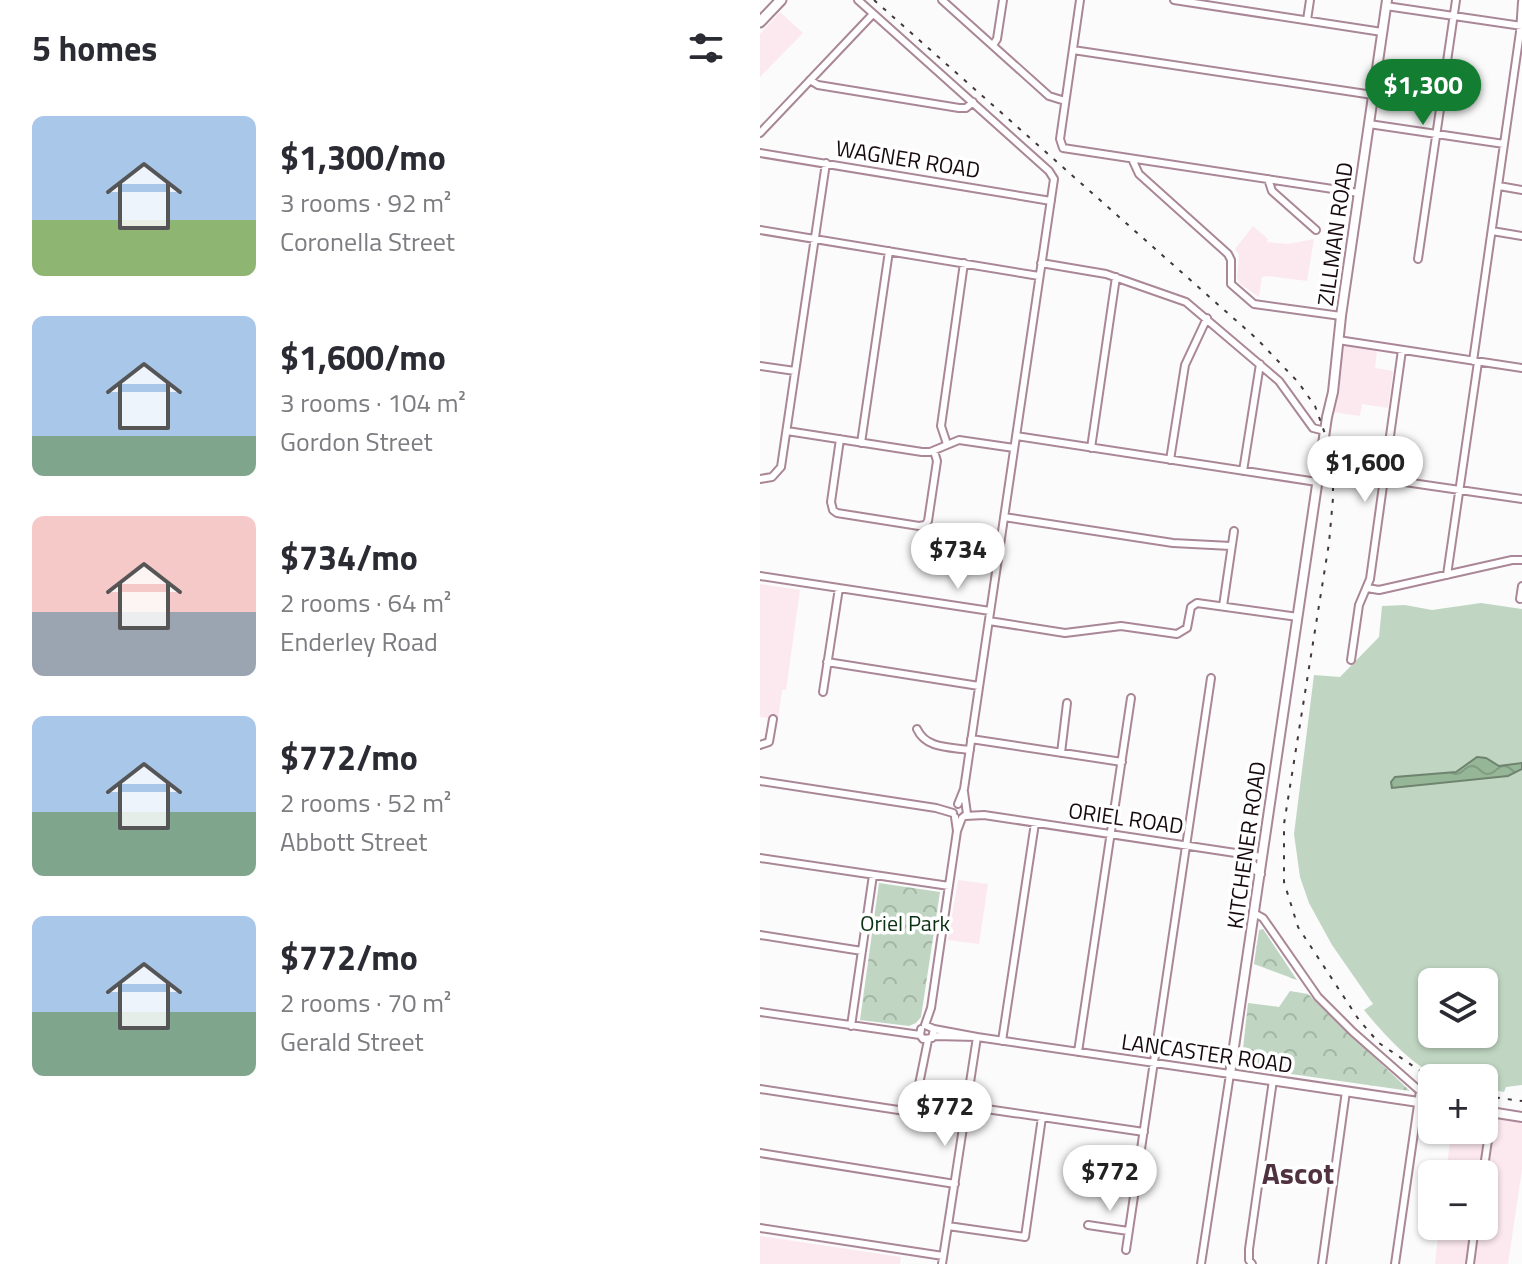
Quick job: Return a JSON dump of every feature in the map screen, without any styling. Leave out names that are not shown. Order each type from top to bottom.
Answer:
[{"type":"highway","points":[[760,22],[781,0]]},
{"type":"main road","name":"ZILLMAN ROAD","points":[[1325,431],[1333,392],[1332,379],[1386,3]]},
{"type":"main road","name":"KITCHENER ROAD","points":[[1230,1074],[1325,431]]},
{"type":"main road","points":[[1244,854],[1260,874]]},
{"type":"main road","name":"LANCASTER ROAD","points":[[1230,1074],[1418,1102]]},
{"type":"main road","points":[[1498,1113],[1522,1117]]},
{"type":"street","points":[[858,0],[1051,174],[1054,181],[914,1109]]},
{"type":"street","points":[[942,0],[1052,98],[1065,101]]},
{"type":"street","points":[[993,45],[997,39],[1003,0]]},
{"type":"street","points":[[1080,0],[1065,101],[1062,147],[1133,161],[1359,193]]},
{"type":"street","points":[[1174,0],[1382,32]]},
{"type":"street","points":[[1232,9],[1233,0]]},
{"type":"street","points":[[1307,20],[1310,0]]},
{"type":"street","points":[[1418,259],[1456,0]]},
{"type":"street","points":[[1447,575],[1522,2]]},
{"type":"street","points":[[1386,3],[1521,26]]},
{"type":"street","points":[[760,133],[873,14]]},
{"type":"street","points":[[1073,50],[1373,95]]},
{"type":"street","points":[[810,80],[818,85],[959,108],[966,108],[973,102]]},
{"type":"street","points":[[1369,124],[1504,144]]},
{"type":"street","name":"WAGNER ROAD","points":[[760,153],[1051,201]]},
{"type":"street","points":[[1133,161],[1139,174],[1228,254],[1231,284],[1245,299],[1259,305],[1341,316]]},
{"type":"street","points":[[760,479],[772,477],[779,471],[826,163]]},
{"type":"street","points":[[1268,179],[1272,191],[1316,230]]},
{"type":"street","points":[[1499,186],[1522,190]]},
{"type":"street","points":[[760,230],[1039,276]]},
{"type":"street","points":[[1492,231],[1522,236]]},
{"type":"street","points":[[861,443],[889,251]]},
{"type":"street","points":[[947,444],[941,426],[964,263]]},
{"type":"street","points":[[1041,263],[1116,277],[1186,302],[1284,387],[1313,428],[1325,431]]},
{"type":"street","points":[[1091,448],[1116,277]]},
{"type":"street","points":[[1170,460],[1185,365],[1207,318]]},
{"type":"street","points":[[1338,340],[1522,368]]},
{"type":"street","points":[[1351,660],[1359,605],[1367,588],[1402,350]]},
{"type":"street","points":[[1243,471],[1260,364]]},
{"type":"street","points":[[760,366],[795,371]]},
{"type":"street","points":[[787,431],[922,452],[934,451],[959,440],[1014,448]]},
{"type":"street","points":[[1016,436],[1317,482]]},
{"type":"street","points":[[840,439],[831,502],[833,510],[919,526],[928,521],[937,461],[934,451]]},
{"type":"street","points":[[1384,479],[1522,499]]},
{"type":"street","points":[[1004,517],[1173,543],[1231,546]]},
{"type":"street","points":[[1223,606],[1234,531]]},
{"type":"street","points":[[1367,588],[1379,590],[1522,560]]},
{"type":"street","points":[[760,576],[990,611]]},
{"type":"street","points":[[1520,599],[1522,586]]},
{"type":"street","points":[[823,692],[839,588]]},
{"type":"street","points":[[989,621],[1065,633],[1121,626],[1177,634],[1187,628],[1193,605],[1199,603],[1298,617]]},
{"type":"street","points":[[827,662],[979,686]]},
{"type":"street","points":[[1126,1250],[1211,678]]},
{"type":"street","points":[[1078,1052],[1131,698]]},
{"type":"street","points":[[1061,753],[1067,703]]},
{"type":"street","points":[[760,745],[769,742],[773,719]]},
{"type":"street","points":[[917,729],[919,735],[932,744],[970,750]]},
{"type":"street","points":[[971,739],[1122,762]]},
{"type":"street","name":"ORIEL ROAD","points":[[760,781],[1262,857]]},
{"type":"street","points":[[1002,1041],[1035,823]]},
{"type":"street","points":[[760,858],[949,886]]},
{"type":"street","points":[[851,1026],[873,875]]},
{"type":"street","points":[[1254,913],[1263,918],[1318,997],[1418,1089]]},
{"type":"street","points":[[760,935],[862,951]]},
{"type":"street","name":"LANCASTER ROAD","points":[[760,1012],[902,1033],[977,1037],[1230,1074]]},
{"type":"street","points":[[760,1228],[943,1260],[977,1037]]},
{"type":"street","name":"KITCHENER ROAD","points":[[1201,1264],[1230,1074]]},
{"type":"street","points":[[1251,1263],[1249,1249],[1273,1080]]},
{"type":"street","points":[[760,1089],[905,1111],[914,1109],[923,1114],[965,1119]]},
{"type":"street","points":[[1322,1264],[1346,1091]]},
{"type":"street","points":[[966,1106],[1144,1132]]},
{"type":"street","points":[[1395,1264],[1418,1109]]},
{"type":"street","points":[[948,1226],[1025,1237],[1042,1117]]},
{"type":"street","points":[[760,1153],[955,1184]]},
{"type":"street","points":[[1088,1225],[1128,1231]]},
{"type":"street","points":[[1470,1264],[1473,1240]]},
{"type":"shaded area","points":[[780,12],[803,33],[760,77],[760,34]]},
{"type":"shaded area","points":[[1253,226],[1268,239],[1267,242],[1288,244],[1314,239],[1307,281],[1262,277],[1259,297],[1239,283],[1239,255],[1235,249]]},
{"type":"shaded area","points":[[1342,344],[1377,350],[1375,368],[1393,371],[1388,408],[1362,404],[1360,416],[1332,412]]},
{"type":"shaded area","points":[[760,584],[800,590],[786,690],[782,690],[778,720],[760,717]]},
{"type":"shaded area","points":[[958,880],[988,884],[979,944],[948,940]]},
{"type":"shaded area","points":[[1498,1119],[1522,1122],[1522,1169],[1508,1264],[1435,1264],[1438,1240],[1498,1240],[1498,1160],[1448,1160],[1450,1144],[1498,1144]]},
{"type":"shaded area","points":[[760,1236],[901,1257],[900,1264],[760,1264]]},
{"type":"green space","points":[[1481,603],[1522,609],[1522,1085],[1506,1087],[1504,1092],[1498,1091],[1498,1064],[1418,1064],[1390,1040],[1364,1010],[1373,1004],[1332,945],[1309,903],[1300,877],[1294,834],[1314,675],[1340,677],[1379,637],[1382,606],[1405,605],[1432,610]]},
{"type":"green space","name":"Oriel Park","points":[[879,883],[940,892],[921,1017],[909,1026],[860,1020]]},
{"type":"green space","points":[[1263,929],[1297,980],[1254,964],[1259,930]]},
{"type":"green space","points":[[1290,991],[1308,994],[1410,1091],[1241,1067],[1248,1003],[1279,1007]]},
{"type":"water","points":[[1477,757],[1486,758],[1499,766],[1522,763],[1522,769],[1508,776],[1392,788],[1391,782],[1395,777],[1456,772]]},
{"type":"railway","points":[[874,0],[1257,339],[1298,382],[1315,406],[1328,442],[1333,469],[1333,498],[1329,543],[1284,824],[1284,882],[1298,927],[1359,1020],[1379,1043],[1418,1069]]},
{"type":"railway","points":[[1498,1098],[1522,1101]]},
{"type":"district","name":"Ascot","points":[[1298,1174]]}]
